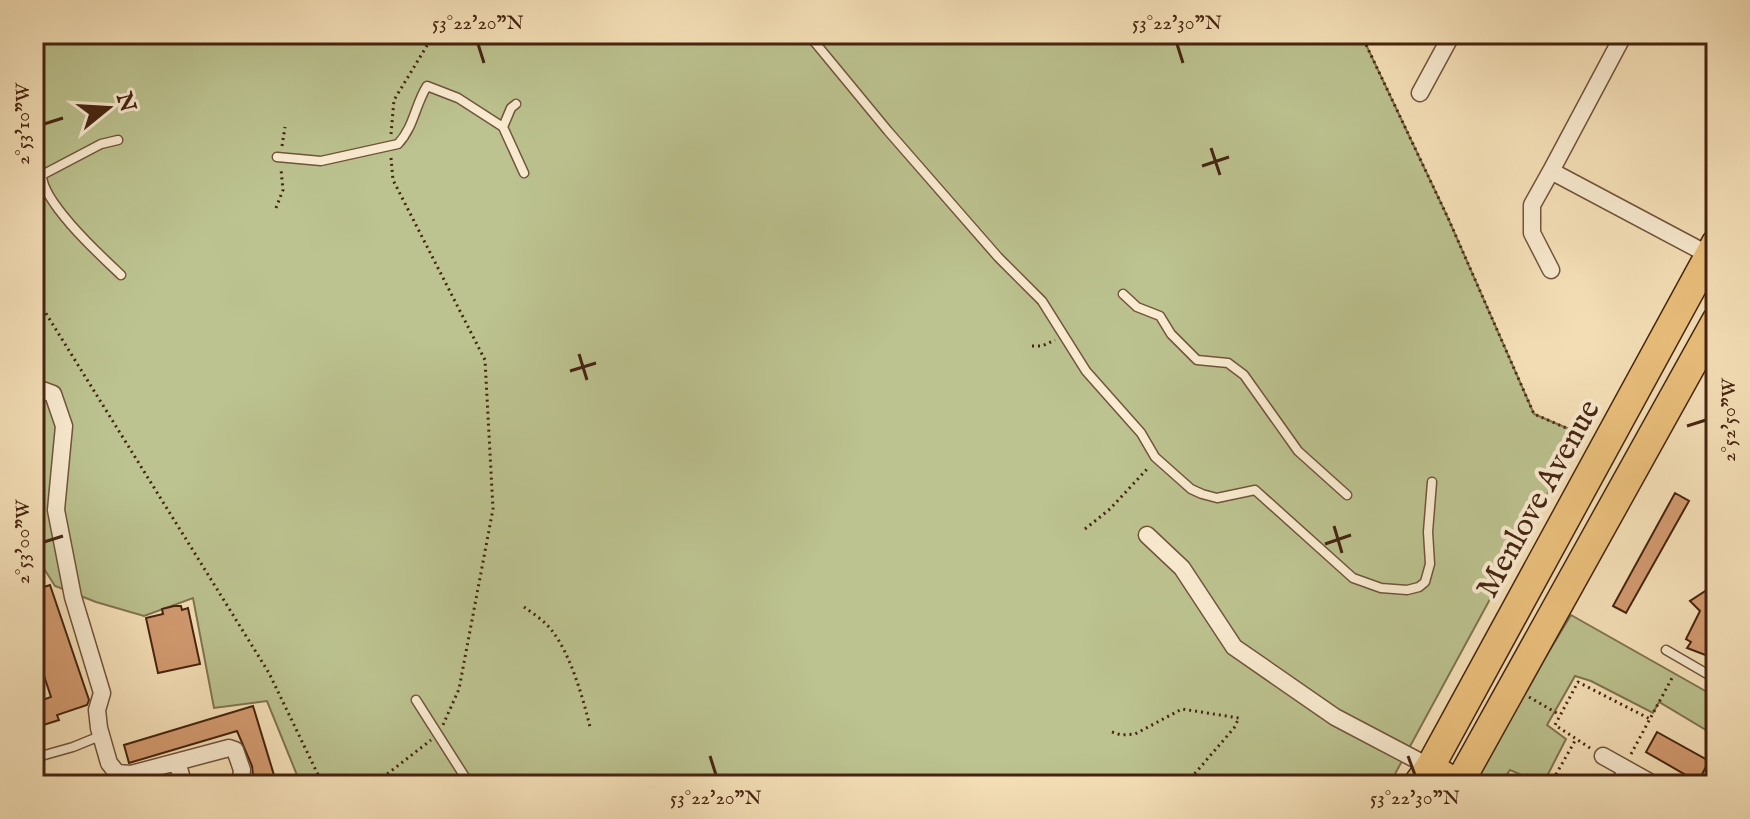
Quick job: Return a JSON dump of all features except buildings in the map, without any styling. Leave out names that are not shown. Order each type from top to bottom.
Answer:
[{"type":"highway","name":"Menlove Avenue","points":[[1423,776],[1713,249]]},
{"type":"highway","points":[[1423,776],[1458,785],[1716,321]]},
{"type":"street","points":[[1420,93],[1452,34]]},
{"type":"street","points":[[1551,270],[1532,233],[1532,205],[1624,34]]},
{"type":"street","points":[[1551,171],[1713,249]]},
{"type":"street","points":[[34,387],[53,394],[64,426],[56,510],[73,597],[102,693],[97,710],[109,763],[117,773],[131,774],[229,748],[235,750],[242,770],[240,785]]},
{"type":"street","points":[[1147,535],[1182,568],[1234,647],[1423,776]]},
{"type":"street","points":[[1603,756],[1655,785]]},
{"type":"street","points":[[177,762],[184,785]]},
{"type":"lane","points":[[808,34],[998,257],[1032,288],[1086,371],[1132,422],[1149,450],[1191,489],[1217,498],[1255,490],[1353,578],[1381,588],[1407,590],[1425,582],[1430,564],[1428,532],[1432,482]]},
{"type":"lane","points":[[277,157],[321,161],[398,144],[406,135],[416,105],[427,86],[458,98],[503,127],[524,173]]},
{"type":"lane","points":[[503,127],[516,104]]},
{"type":"lane","points":[[118,140],[101,144],[42,175],[42,183],[54,203],[95,251],[121,275]]},
{"type":"lane","points":[[1123,294],[1137,307],[1160,316],[1171,334],[1197,360],[1228,363],[1244,375],[1298,451],[1347,495]]},
{"type":"lane","points":[[1666,650],[1716,679]]},
{"type":"lane","points":[[416,700],[470,785]]},
{"type":"lane","points":[[34,758],[101,735]]},
{"type":"lane","points":[[1614,785],[1624,768]]},
{"type":"path","points":[[373,785],[438,734],[459,689],[493,509],[485,360],[393,180],[390,146],[394,100],[434,34]]},
{"type":"path","points":[[1361,34],[1448,218],[1534,414],[1591,439]]},
{"type":"path","points":[[34,300],[42,307],[269,673],[323,785]]},
{"type":"path","points":[[1032,346],[1042,346],[1063,337]]},
{"type":"path","points":[[1085,529],[1110,509],[1158,460]]},
{"type":"path","points":[[524,607],[546,625],[559,642],[581,687],[590,727]]},
{"type":"path","points":[[1624,768],[1672,678]]},
{"type":"path","points":[[1603,756],[1555,725],[1578,682],[1650,719]]},
{"type":"path","points":[[1513,688],[1560,715]]},
{"type":"path","points":[[1112,732],[1135,734],[1182,709],[1239,718],[1185,785]]},
{"type":"path","points":[[1550,785],[1576,739]]},
{"type":"green space","points":[[34,34],[1361,34],[1448,218],[1534,414],[1583,435],[1577,439],[1389,785],[301,785],[267,701],[214,708],[193,598],[144,616],[55,586],[34,553]]},
{"type":"green space","points":[[1571,615],[1716,697],[1716,736],[1659,702],[1653,713],[1575,676],[1547,725],[1566,739],[1543,784],[1510,770],[1500,785],[1468,785]]}]
